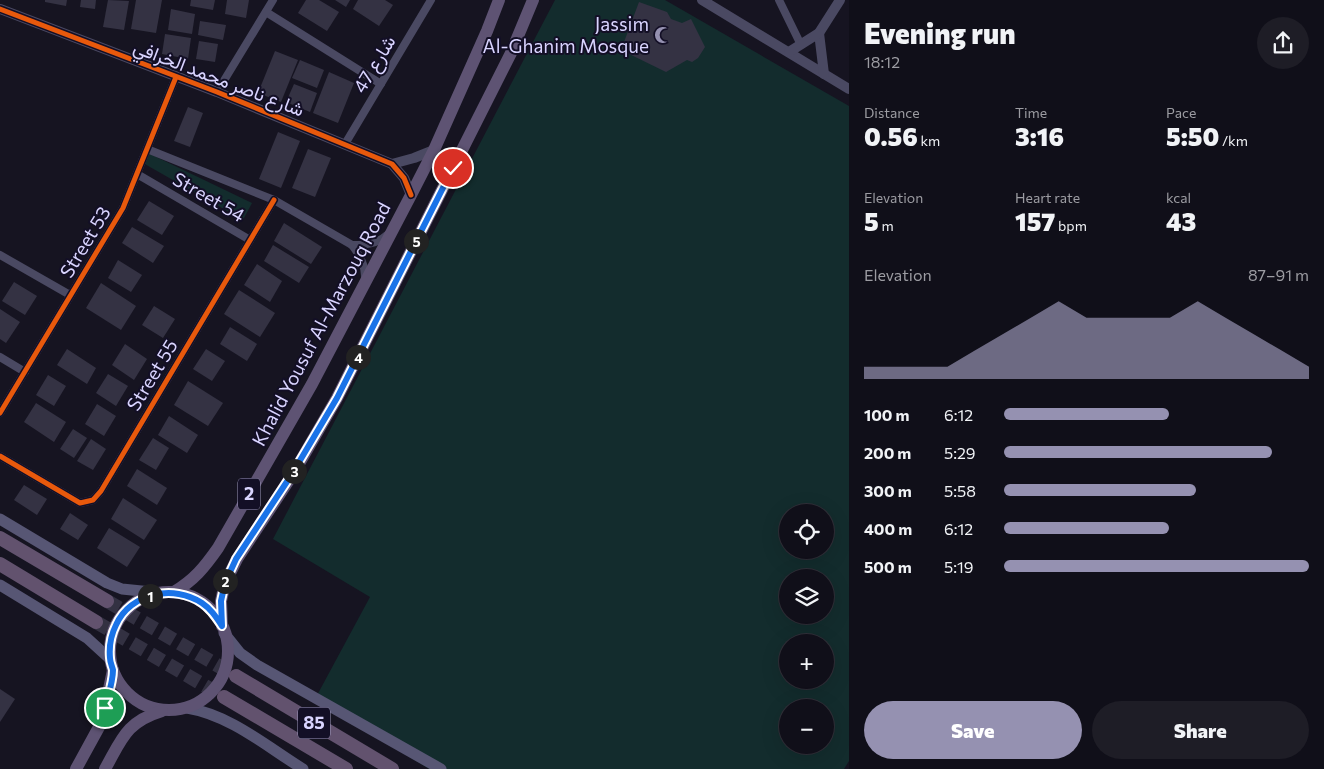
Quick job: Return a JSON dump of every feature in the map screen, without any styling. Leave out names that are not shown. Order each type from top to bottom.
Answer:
[{"type":"highway","points":[[0,538],[107,601]]},
{"type":"highway","points":[[0,564],[96,622]]},
{"type":"highway","name":"85","points":[[236,676],[392,769]]},
{"type":"highway","name":"85","points":[[224,697],[346,769]]},
{"type":"main road","name":"Khalid Yousuf Al-Marzouq Road","points":[[167,593],[190,582],[204,569],[218,548],[312,384],[434,150],[499,0]]},
{"type":"main road","name":"2","points":[[111,664],[120,685],[132,698],[147,706],[163,710],[187,708],[212,692],[223,674],[228,654],[223,629],[221,601],[225,583],[236,559],[292,474],[337,398],[507,62],[533,0]]},
{"type":"main road","points":[[0,520],[107,583],[122,589],[188,596],[202,603],[213,613],[240,653],[256,665],[441,769]]},
{"type":"main road","points":[[0,585],[87,638],[111,664]]},
{"type":"main road","name":"2","points":[[76,769],[99,727],[105,708],[111,664],[111,640],[117,623],[128,608],[143,598],[167,593]]},
{"type":"main road","points":[[187,708],[202,710],[224,719],[302,769]]},
{"type":"main road","name":"2","points":[[105,769],[130,727],[145,716],[163,710]]},
{"type":"street","points":[[217,92],[273,0]]},
{"type":"street","name":"شارع 47","points":[[345,144],[431,0]]},
{"type":"street","points":[[702,0],[849,89]]},
{"type":"street","points":[[779,0],[801,44]]},
{"type":"street","points":[[788,52],[819,33],[840,0]]},
{"type":"street","name":"شارع ناصر محمد الخرافي","points":[[0,9],[217,92],[392,164]]},
{"type":"street","points":[[266,12],[381,84]]},
{"type":"street","points":[[819,33],[824,74]]},
{"type":"street","name":"Street 53","points":[[0,413],[123,208],[176,76]]},
{"type":"street","name":"Street 54","points":[[147,149],[274,200],[352,245]]},
{"type":"street","points":[[411,195],[404,178],[392,164],[434,150]]},
{"type":"street","name":"Street 54","points":[[136,174],[250,240],[274,200]]},
{"type":"street","points":[[352,245],[364,246],[375,243],[393,229]]},
{"type":"street","name":"Street 55","points":[[0,456],[67,497],[80,503],[93,500],[250,240]]},
{"type":"street","points":[[352,245],[363,264],[365,285]]},
{"type":"street","points":[[0,255],[70,295]]},
{"type":"street","points":[[0,358],[25,372]]},
{"type":"green space","points":[[555,0],[665,0],[849,106],[849,761],[844,769],[429,769],[315,699],[370,597],[273,539]]},
{"type":"green space","points":[[148,153],[252,203],[243,220],[143,163]]},
{"type":"building","points":[[45,0],[67,0],[66,6],[45,2]]},
{"type":"building","points":[[81,0],[96,0],[95,9],[80,7]]},
{"type":"building","points":[[108,0],[129,1],[124,30],[103,27]]},
{"type":"building","points":[[136,0],[162,0],[156,33],[131,29]]},
{"type":"building","points":[[191,0],[215,0],[213,10],[190,6]]},
{"type":"building","points":[[227,0],[249,0],[246,18],[225,14]]},
{"type":"building","points":[[306,0],[319,0],[339,12],[327,31],[298,13]]},
{"type":"building","points":[[335,0],[350,0],[346,7]]},
{"type":"building","points":[[358,0],[385,0],[393,5],[379,26],[353,9]]},
{"type":"building","name":"Jassim Al-Ghanim Mosque","points":[[639,2],[667,12],[671,19],[682,23],[691,19],[705,47],[698,58],[692,62],[687,60],[666,72],[621,50]]},
{"type":"building","points":[[171,9],[195,14],[192,34],[168,30]]},
{"type":"building","points":[[200,21],[226,25],[223,40],[198,35]]},
{"type":"building","points":[[165,34],[191,38],[188,59],[162,54]]},
{"type":"building","points":[[199,41],[218,44],[215,62],[196,59]]},
{"type":"building","points":[[275,51],[298,60],[281,102],[258,93]]},
{"type":"building","points":[[300,60],[324,70],[317,88],[292,78]]},
{"type":"building","points":[[329,72],[354,83],[338,123],[313,113]]},
{"type":"building","points":[[294,84],[317,93],[310,112],[286,102]]},
{"type":"building","points":[[188,107],[203,113],[190,147],[174,141]]},
{"type":"building","points":[[278,132],[300,141],[281,188],[259,179]]},
{"type":"building","points":[[308,149],[331,158],[315,197],[292,188]]},
{"type":"building","points":[[149,201],[174,216],[162,235],[137,220]]},
{"type":"building","points":[[284,223],[322,247],[311,264],[274,241]]},
{"type":"building","points":[[132,227],[164,246],[153,263],[122,243]]},
{"type":"building","points":[[273,245],[309,267],[299,283],[264,261]]},
{"type":"building","points":[[118,260],[142,275],[131,292],[108,278]]},
{"type":"building","points":[[257,264],[282,281],[270,302],[244,285]]},
{"type":"building","points":[[14,282],[37,296],[25,315],[2,301]]},
{"type":"building","points":[[101,283],[136,306],[121,330],[86,308]]},
{"type":"building","points":[[239,290],[275,313],[260,337],[224,314]]},
{"type":"building","points":[[154,306],[175,319],[163,338],[142,325]]},
{"type":"building","points":[[0,309],[20,322],[6,343],[0,339]]},
{"type":"building","points":[[230,327],[257,344],[247,361],[220,344]]},
{"type":"building","points":[[125,344],[147,359],[134,380],[112,365]]},
{"type":"building","points":[[67,349],[96,368],[87,384],[57,365]]},
{"type":"building","points":[[206,349],[225,361],[212,381],[193,369]]},
{"type":"building","points":[[108,374],[128,386],[116,406],[96,393]]},
{"type":"building","points":[[48,375],[66,386],[54,406],[36,395]]},
{"type":"building","points":[[188,381],[223,403],[208,426],[174,405]]},
{"type":"building","points":[[36,403],[66,422],[54,442],[24,422]]},
{"type":"building","points":[[97,404],[116,416],[104,436],[85,424]]},
{"type":"building","points":[[169,416],[198,435],[187,453],[158,435]]},
{"type":"building","points":[[73,429],[87,438],[74,458],[60,449]]},
{"type":"building","points":[[153,438],[169,448],[156,470],[139,460]]},
{"type":"building","points":[[91,439],[106,449],[93,470],[77,461]]},
{"type":"building","points":[[137,469],[167,488],[157,505],[127,486]]},
{"type":"building","points":[[24,485],[47,499],[37,515],[14,500]]},
{"type":"building","points":[[123,498],[157,520],[144,540],[111,519]]},
{"type":"building","points":[[70,513],[88,525],[78,540],[60,529]]},
{"type":"building","points":[[109,528],[140,547],[127,567],[97,548]]},
{"type":"building","points":[[0,689],[15,699],[0,722]]},
{"type":"tunnel","points":[[107,601],[236,676]]},
{"type":"tunnel","points":[[96,622],[224,697]]},
{"type":"cycle path","points":[[0,9],[217,92],[392,164],[404,178],[411,195]]},
{"type":"cycle path","points":[[0,413],[123,208],[176,77]]},
{"type":"cycle path","points":[[0,456],[80,503],[93,500],[101,491],[274,200]]},
{"type":"place","name":"Jassim Al-Ghanim Mosque","points":[[663,35]]},
{"type":"route","points":[[105,708],[113,670],[110,659],[111,640],[117,623],[128,608],[143,598],[174,592],[202,603],[213,613],[222,626],[221,601],[225,583],[236,559],[292,474],[337,398],[453,168]]}]
